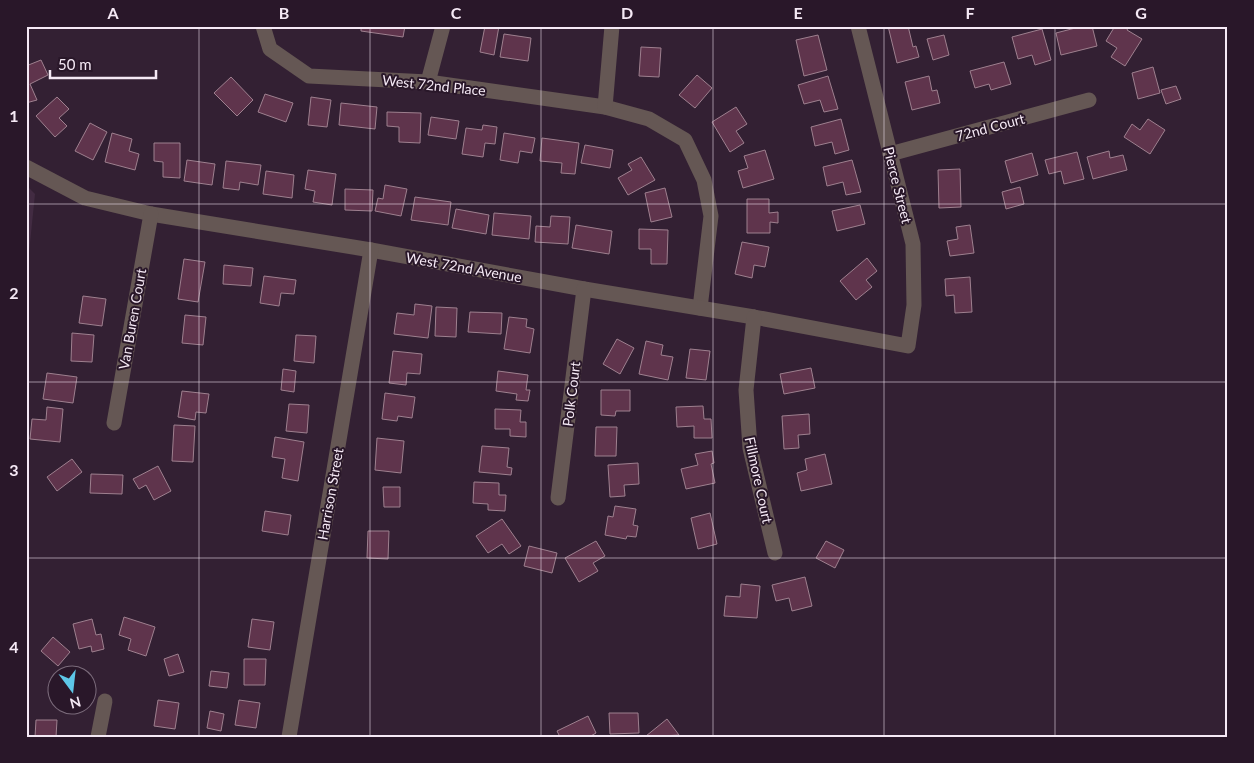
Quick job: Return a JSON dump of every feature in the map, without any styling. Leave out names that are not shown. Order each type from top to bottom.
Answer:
[{"type":"street","name":"West 72nd Place","points":[[263,26],[270,49],[309,76],[428,82],[605,107],[649,119],[685,140],[704,180],[711,216],[700,308]]},
{"type":"street","points":[[428,82],[443,26]]},
{"type":"street","points":[[605,107],[612,26]]},
{"type":"street","name":"Pierce Street","points":[[858,26],[913,244],[914,305],[908,346]]},
{"type":"street","name":"72nd Court","points":[[890,154],[1089,100]]},
{"type":"street","name":"West 72nd Avenue","points":[[26,167],[85,198],[150,214],[371,250],[908,346]]},
{"type":"street","name":"Van Buren Court","points":[[114,423],[150,214]]},
{"type":"street","name":"Harrison Street","points":[[289,737],[371,250]]},
{"type":"street","name":"Polk Court","points":[[558,498],[584,289]]},
{"type":"street","name":"Fillmore Court","points":[[754,317],[746,390],[750,448],[775,553]]},
{"type":"street","points":[[98,737],[105,701]]},
{"type":"shaded area","points":[[26,185],[35,194],[26,282]]},
{"type":"building","points":[[361,26],[405,26],[403,37],[361,31]]},
{"type":"building","points":[[485,26],[499,26],[494,55],[480,52]]},
{"type":"building","points":[[888,26],[908,26],[913,47],[916,46],[919,57],[897,63]]},
{"type":"building","points":[[1083,26],[1092,26],[1097,46],[1061,55],[1056,33]]},
{"type":"building","points":[[1115,26],[1129,26],[1127,30],[1142,39],[1125,66],[1111,57],[1117,48],[1106,41]]},
{"type":"building","points":[[1042,29],[1051,60],[1035,65],[1032,55],[1018,59],[1012,37]]},
{"type":"building","points":[[504,34],[531,38],[528,61],[500,57]]},
{"type":"building","points":[[818,35],[827,70],[804,76],[796,40]]},
{"type":"building","points":[[944,35],[949,55],[933,60],[927,39]]},
{"type":"building","points":[[641,47],[661,48],[659,77],[639,76]]},
{"type":"building","points":[[41,60],[48,75],[30,84],[37,100],[26,103],[26,66]]},
{"type":"building","points":[[1004,62],[1011,84],[991,90],[989,84],[975,88],[970,71]]},
{"type":"building","points":[[1153,67],[1160,93],[1138,99],[1132,73]]},
{"type":"building","points":[[697,75],[712,88],[695,108],[679,95]]},
{"type":"building","points":[[828,76],[838,109],[824,112],[820,100],[804,104],[798,85]]},
{"type":"building","points":[[929,76],[932,91],[937,90],[940,103],[912,110],[905,82]]},
{"type":"building","points":[[231,77],[253,100],[237,116],[214,93]]},
{"type":"building","points":[[1176,86],[1181,99],[1166,104],[1161,90]]},
{"type":"building","points":[[265,94],[293,103],[286,122],[258,112]]},
{"type":"building","points":[[57,97],[69,109],[59,118],[67,126],[55,137],[36,116]]},
{"type":"building","points":[[311,97],[331,100],[327,127],[308,125]]},
{"type":"building","points":[[341,103],[377,107],[375,129],[339,125]]},
{"type":"building","points":[[736,107],[747,124],[736,131],[744,143],[730,152],[712,122]]},
{"type":"building","points":[[387,112],[421,113],[420,143],[399,142],[399,127],[387,126]]},
{"type":"building","points":[[431,117],[459,121],[456,139],[428,135]]},
{"type":"building","points":[[841,119],[849,150],[835,154],[832,142],[815,146],[811,127]]},
{"type":"building","points":[[1148,119],[1165,130],[1150,154],[1124,137],[1132,124],[1140,130]]},
{"type":"building","points":[[90,123],[107,132],[93,160],[75,151]]},
{"type":"building","points":[[483,125],[497,127],[495,144],[485,143],[483,157],[462,154],[466,128],[482,130]]},
{"type":"building","points":[[112,133],[132,139],[129,151],[139,154],[135,170],[105,162]]},
{"type":"building","points":[[504,133],[535,138],[532,153],[520,151],[518,163],[500,160]]},
{"type":"building","points":[[542,138],[579,143],[575,174],[561,173],[562,163],[540,161]]},
{"type":"building","points":[[154,143],[180,143],[180,178],[163,177],[163,162],[154,161]]},
{"type":"building","points":[[585,145],[613,150],[610,168],[581,163]]},
{"type":"building","points":[[765,150],[774,179],[743,188],[738,171],[748,168],[744,156]]},
{"type":"building","points":[[1109,151],[1110,158],[1123,155],[1127,170],[1093,179],[1087,157]]},
{"type":"building","points":[[1077,152],[1084,179],[1064,184],[1061,171],[1049,174],[1045,160]]},
{"type":"building","points":[[1032,153],[1038,175],[1011,183],[1005,161]]},
{"type":"building","points":[[641,157],[655,180],[628,195],[618,178],[632,170],[628,164]]},
{"type":"building","points":[[187,160],[215,164],[212,185],[184,181]]},
{"type":"building","points":[[852,160],[861,192],[846,195],[843,182],[827,186],[823,167]]},
{"type":"building","points":[[226,161],[261,165],[258,185],[240,182],[239,190],[223,188]]},
{"type":"building","points":[[960,169],[961,207],[939,208],[938,170]]},
{"type":"building","points":[[308,170],[336,174],[332,205],[313,202],[315,191],[305,189]]},
{"type":"building","points":[[266,171],[294,175],[292,198],[263,194]]},
{"type":"building","points":[[385,185],[407,189],[401,216],[375,211],[378,198],[383,199]]},
{"type":"building","points":[[1020,187],[1024,204],[1006,209],[1002,192]]},
{"type":"building","points":[[665,188],[672,217],[651,222],[645,193]]},
{"type":"building","points":[[345,189],[373,190],[372,211],[345,210]]},
{"type":"building","points":[[415,197],[451,202],[448,225],[411,220]]},
{"type":"building","points":[[747,199],[769,199],[769,213],[778,212],[778,223],[770,222],[770,233],[747,233]]},
{"type":"building","points":[[860,205],[865,224],[837,231],[832,211]]},
{"type":"building","points":[[456,209],[489,215],[486,234],[452,228]]},
{"type":"building","points":[[494,213],[531,216],[529,239],[492,235]]},
{"type":"building","points":[[551,216],[570,217],[568,244],[535,242],[536,226],[550,227]]},
{"type":"building","points":[[576,225],[612,231],[609,254],[572,248]]},
{"type":"building","points":[[970,225],[974,253],[950,256],[947,241],[958,239],[956,227]]},
{"type":"building","points":[[639,229],[668,230],[667,264],[651,264],[651,249],[639,249]]},
{"type":"building","points":[[742,242],[769,247],[765,267],[754,265],[752,278],[735,274]]},
{"type":"building","points":[[867,258],[877,271],[866,280],[872,287],[856,300],[840,281]]},
{"type":"building","points":[[184,259],[205,262],[198,302],[178,299]]},
{"type":"building","points":[[224,265],[253,268],[251,286],[223,284]]},
{"type":"building","points":[[264,276],[296,280],[294,294],[281,293],[279,306],[260,303]]},
{"type":"building","points":[[970,277],[972,312],[955,313],[954,295],[946,296],[945,279]]},
{"type":"building","points":[[83,296],[106,299],[102,326],[79,323]]},
{"type":"building","points":[[415,304],[432,306],[428,338],[394,334],[397,313],[414,315]]},
{"type":"building","points":[[436,307],[457,308],[456,337],[435,336]]},
{"type":"building","points":[[470,312],[502,313],[501,334],[468,332]]},
{"type":"building","points":[[185,315],[206,317],[203,345],[182,343]]},
{"type":"building","points":[[509,317],[527,319],[526,327],[534,329],[530,353],[504,349]]},
{"type":"building","points":[[72,333],[94,335],[92,362],[71,361]]},
{"type":"building","points":[[296,335],[316,336],[314,363],[294,361]]},
{"type":"building","points":[[617,339],[634,348],[620,374],[603,364]]},
{"type":"building","points":[[646,341],[663,345],[661,355],[673,357],[668,380],[639,374]]},
{"type":"building","points":[[690,349],[710,351],[706,380],[686,378]]},
{"type":"building","points":[[393,351],[422,354],[420,374],[407,373],[406,385],[389,383]]},
{"type":"building","points":[[811,368],[815,388],[784,394],[780,374]]},
{"type":"building","points":[[283,369],[296,371],[294,392],[281,390]]},
{"type":"building","points":[[498,371],[528,375],[526,390],[530,390],[528,401],[516,400],[517,394],[496,391]]},
{"type":"building","points":[[47,373],[77,377],[73,403],[43,399]]},
{"type":"building","points":[[601,390],[630,390],[630,411],[616,411],[615,416],[601,415]]},
{"type":"building","points":[[182,391],[209,394],[206,413],[196,412],[195,420],[178,417]]},
{"type":"building","points":[[385,393],[415,397],[412,418],[398,416],[397,421],[382,419]]},
{"type":"building","points":[[289,404],[309,405],[307,433],[286,431]]},
{"type":"building","points":[[703,406],[704,419],[711,419],[712,438],[694,438],[694,426],[677,427],[676,407]]},
{"type":"building","points":[[47,407],[63,409],[60,442],[30,439],[32,419],[46,420]]},
{"type":"building","points":[[495,409],[521,410],[520,422],[526,422],[526,437],[510,436],[510,429],[495,429]]},
{"type":"building","points":[[809,414],[810,434],[798,435],[799,448],[784,449],[782,416]]},
{"type":"building","points":[[174,425],[195,426],[193,462],[172,461]]},
{"type":"building","points":[[596,427],[617,427],[616,456],[595,456]]},
{"type":"building","points":[[275,437],[304,442],[298,481],[282,478],[285,459],[272,457]]},
{"type":"building","points":[[377,438],[404,441],[401,473],[375,470]]},
{"type":"building","points":[[482,446],[509,448],[507,467],[512,468],[511,475],[479,472]]},
{"type":"building","points":[[712,451],[714,463],[711,464],[715,483],[686,489],[681,469],[698,465],[695,454]]},
{"type":"building","points":[[825,454],[832,484],[801,491],[797,473],[807,470],[805,459]]},
{"type":"building","points":[[72,459],[82,472],[57,491],[47,477]]},
{"type":"building","points":[[638,463],[639,484],[624,485],[625,496],[610,497],[608,465]]},
{"type":"building","points":[[158,466],[171,491],[154,500],[146,485],[139,489],[133,479]]},
{"type":"building","points":[[91,474],[123,475],[122,494],[90,493]]},
{"type":"building","points":[[474,482],[499,483],[499,495],[506,495],[505,511],[488,510],[488,504],[473,503]]},
{"type":"building","points":[[383,487],[400,487],[400,507],[384,507]]},
{"type":"building","points":[[615,506],[636,509],[633,525],[638,526],[636,537],[627,536],[626,539],[605,535],[608,516],[613,517]]},
{"type":"building","points":[[265,511],[291,515],[288,535],[262,531]]},
{"type":"building","points":[[710,513],[717,544],[698,549],[691,518]]},
{"type":"building","points":[[502,519],[521,546],[509,554],[502,544],[488,553],[476,536]]},
{"type":"building","points":[[368,531],[389,531],[388,559],[367,558]]},
{"type":"building","points":[[596,541],[605,556],[593,563],[598,571],[579,582],[565,558]]},
{"type":"building","points":[[826,541],[844,550],[835,568],[816,558]]},
{"type":"building","points":[[529,546],[557,553],[552,573],[524,566]]},
{"type":"building","points":[[805,577],[812,606],[792,611],[789,598],[776,601],[772,585]]},
{"type":"building","points":[[741,584],[760,586],[757,618],[724,616],[726,596],[740,597]]},
{"type":"building","points":[[124,617],[155,627],[146,656],[128,650],[131,639],[119,635]]},
{"type":"building","points":[[92,619],[96,635],[101,634],[104,649],[92,652],[91,646],[79,649],[73,624]]},
{"type":"building","points":[[252,619],[274,622],[270,650],[248,647]]},
{"type":"building","points":[[53,637],[70,652],[58,666],[41,651]]},
{"type":"building","points":[[178,654],[184,672],[169,676],[164,659]]},
{"type":"building","points":[[244,659],[266,659],[265,685],[244,685]]},
{"type":"building","points":[[211,671],[229,673],[227,688],[209,686]]},
{"type":"building","points":[[158,700],[179,703],[175,729],[154,726]]},
{"type":"building","points":[[239,700],[260,703],[256,728],[235,725]]},
{"type":"building","points":[[210,711],[224,714],[221,731],[207,728]]},
{"type":"building","points":[[609,713],[638,713],[639,733],[610,734]]},
{"type":"building","points":[[588,716],[596,733],[589,737],[560,737],[557,731]]},
{"type":"building","points":[[667,719],[679,735],[646,737],[646,736]]},
{"type":"building","points":[[36,720],[57,720],[56,737],[35,737]]}]
